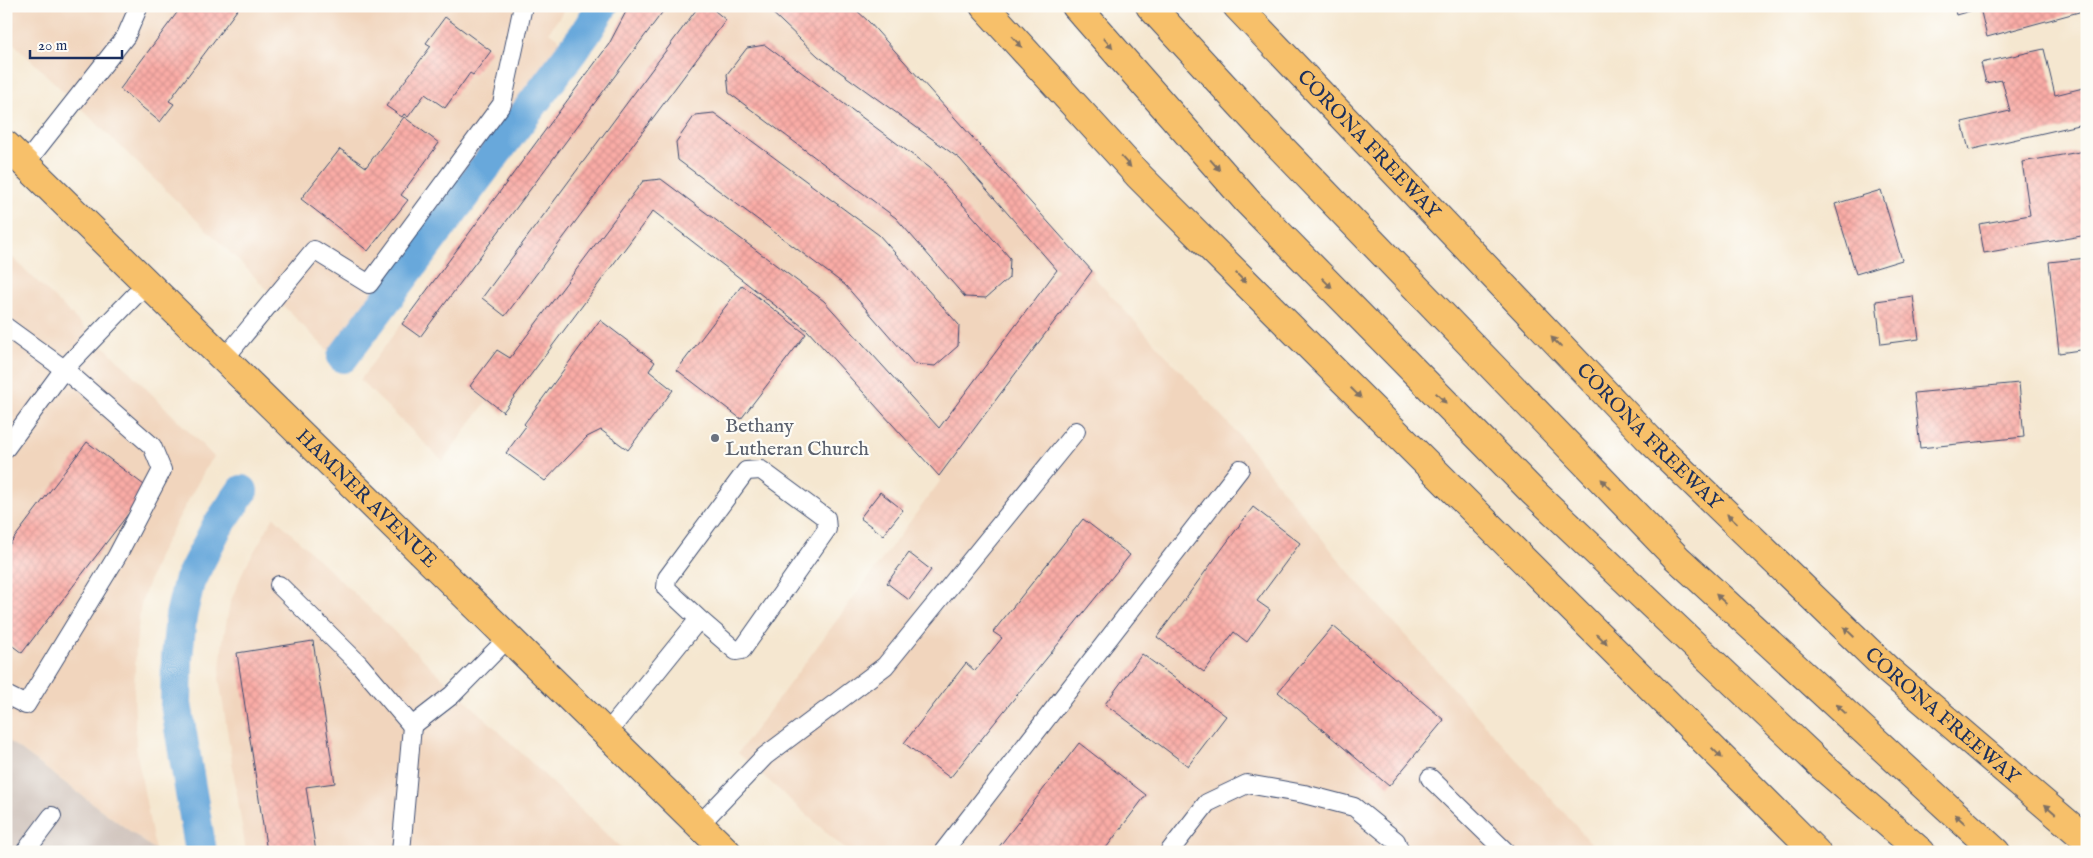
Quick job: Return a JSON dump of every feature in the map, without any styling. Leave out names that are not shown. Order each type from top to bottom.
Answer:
[{"type":"main road","points":[[984,6],[1139,176],[1816,852]]},
{"type":"main road","points":[[1076,6],[1248,202],[1526,484],[1823,767],[1921,852]]},
{"type":"main road","points":[[1150,6],[1264,130],[1677,558],[1996,852]]},
{"type":"main road","name":"CORONA FREEWAY","points":[[1237,6],[1649,439],[1888,670],[2087,840]]},
{"type":"main road","name":"HAMNER AVENUE","points":[[16,154],[724,851]]},
{"type":"lane","points":[[16,154],[126,36],[139,6]]},
{"type":"lane","points":[[224,359],[314,250],[369,284],[502,104],[523,6]]},
{"type":"lane","points":[[6,448],[64,369],[147,283]]},
{"type":"lane","points":[[6,327],[64,369],[152,446],[162,470],[117,556],[26,705],[6,695]]},
{"type":"lane","points":[[699,825],[765,756],[885,666],[1076,431]]},
{"type":"lane","points":[[943,852],[1240,469]]},
{"type":"lane","points":[[761,470],[826,518],[827,529],[742,650],[736,650],[699,620],[666,588],[667,578],[746,471],[761,470]]},
{"type":"lane","points":[[279,585],[359,664],[412,726],[401,852]]},
{"type":"lane","points":[[606,733],[699,620]]},
{"type":"lane","points":[[412,726],[452,695],[508,638]]},
{"type":"lane","points":[[1430,778],[1506,852]]},
{"type":"lane","points":[[1169,852],[1207,803],[1248,784],[1304,794],[1354,806],[1396,841],[1400,852]]},
{"type":"lane","points":[[24,852],[52,816]]},
{"type":"shaded area","points":[[6,6],[567,6],[549,32],[564,43],[331,354],[242,264],[6,36]]},
{"type":"shaded area","points":[[628,6],[853,6],[1094,272],[1093,276],[1238,434],[1352,576],[1599,852],[848,852],[738,753],[941,480],[804,331],[654,212],[503,415],[486,402],[443,461],[360,380],[608,44]]},
{"type":"shaded area","points":[[6,251],[214,457],[207,466],[159,554],[141,603],[136,644],[134,691],[136,748],[155,850],[6,739]]},
{"type":"shaded area","points":[[274,517],[625,852],[246,852],[219,678],[230,603],[244,569]]},
{"type":"shaded area","points":[[6,739],[155,850],[158,852],[6,852]]},
{"type":"building","points":[[182,6],[240,6],[169,101],[174,104],[160,122],[120,89]]},
{"type":"building","points":[[629,6],[667,6],[420,337],[402,324],[609,44]]},
{"type":"building","points":[[699,6],[709,6],[726,20],[505,316],[482,298]]},
{"type":"building","points":[[765,6],[852,6],[869,22],[1092,271],[939,476],[807,330],[653,211],[503,412],[470,386],[497,350],[510,358],[643,181],[661,179],[824,301],[939,428],[1057,270],[960,159],[818,56]]},
{"type":"building","points":[[1954,6],[2077,6],[2079,12],[1987,37],[1980,8],[1956,15]]},
{"type":"building","points":[[445,17],[491,51],[473,75],[470,73],[445,108],[425,94],[408,117],[404,114],[402,117],[386,106],[431,46],[426,43]]},
{"type":"building","points":[[765,45],[930,168],[1010,258],[1009,278],[986,298],[965,297],[896,218],[729,93],[727,74],[747,48]]},
{"type":"building","points":[[2044,49],[2055,95],[2087,87],[2087,123],[1969,150],[1962,122],[2010,111],[2002,80],[1986,83],[1981,63]]},
{"type":"building","points":[[714,113],[879,235],[959,325],[958,346],[935,366],[914,364],[845,285],[678,160],[676,142],[695,115]]},
{"type":"building","points":[[404,117],[439,143],[401,195],[408,200],[368,251],[301,199],[340,149],[366,167]]},
{"type":"building","points":[[2085,151],[2087,235],[1984,253],[1979,224],[2030,215],[2022,162]]},
{"type":"building","points":[[1881,190],[1902,260],[1856,274],[1835,204]]},
{"type":"building","points":[[2087,258],[2087,349],[2059,353],[2049,262]]},
{"type":"building","points":[[742,285],[806,334],[741,419],[677,370]]},
{"type":"building","points":[[1913,296],[1919,339],[1881,344],[1876,301]]},
{"type":"building","points":[[600,320],[655,362],[649,371],[673,390],[628,450],[601,430],[587,437],[545,481],[506,453],[526,426],[524,424]]},
{"type":"building","points":[[2019,383],[2024,437],[1920,448],[1914,393]]},
{"type":"building","points":[[87,442],[148,488],[22,653],[6,641],[6,549]]},
{"type":"building","points":[[880,492],[903,510],[883,535],[860,518]]},
{"type":"building","points":[[1253,507],[1300,543],[1257,601],[1270,610],[1247,642],[1234,632],[1204,672],[1157,637]]},
{"type":"building","points":[[1083,519],[1130,555],[950,778],[904,743],[966,663],[975,671],[1002,638],[993,632]]},
{"type":"building","points":[[909,553],[931,570],[909,600],[887,583]]},
{"type":"building","points":[[1333,626],[1444,720],[1389,786],[1278,692]]},
{"type":"building","points":[[313,641],[335,783],[306,787],[316,852],[267,852],[237,653]]},
{"type":"building","points":[[1142,654],[1226,716],[1188,766],[1105,704]]},
{"type":"building","points":[[1079,743],[1146,795],[1103,852],[995,852]]},
{"type":"waterway","points":[[343,357],[585,34],[602,6]]},
{"type":"waterway","points":[[201,852],[176,704],[177,658],[181,616],[189,582],[217,527],[242,491]]},
{"type":"place","name":"Bethany Lutheran Church","points":[[715,438]]}]
